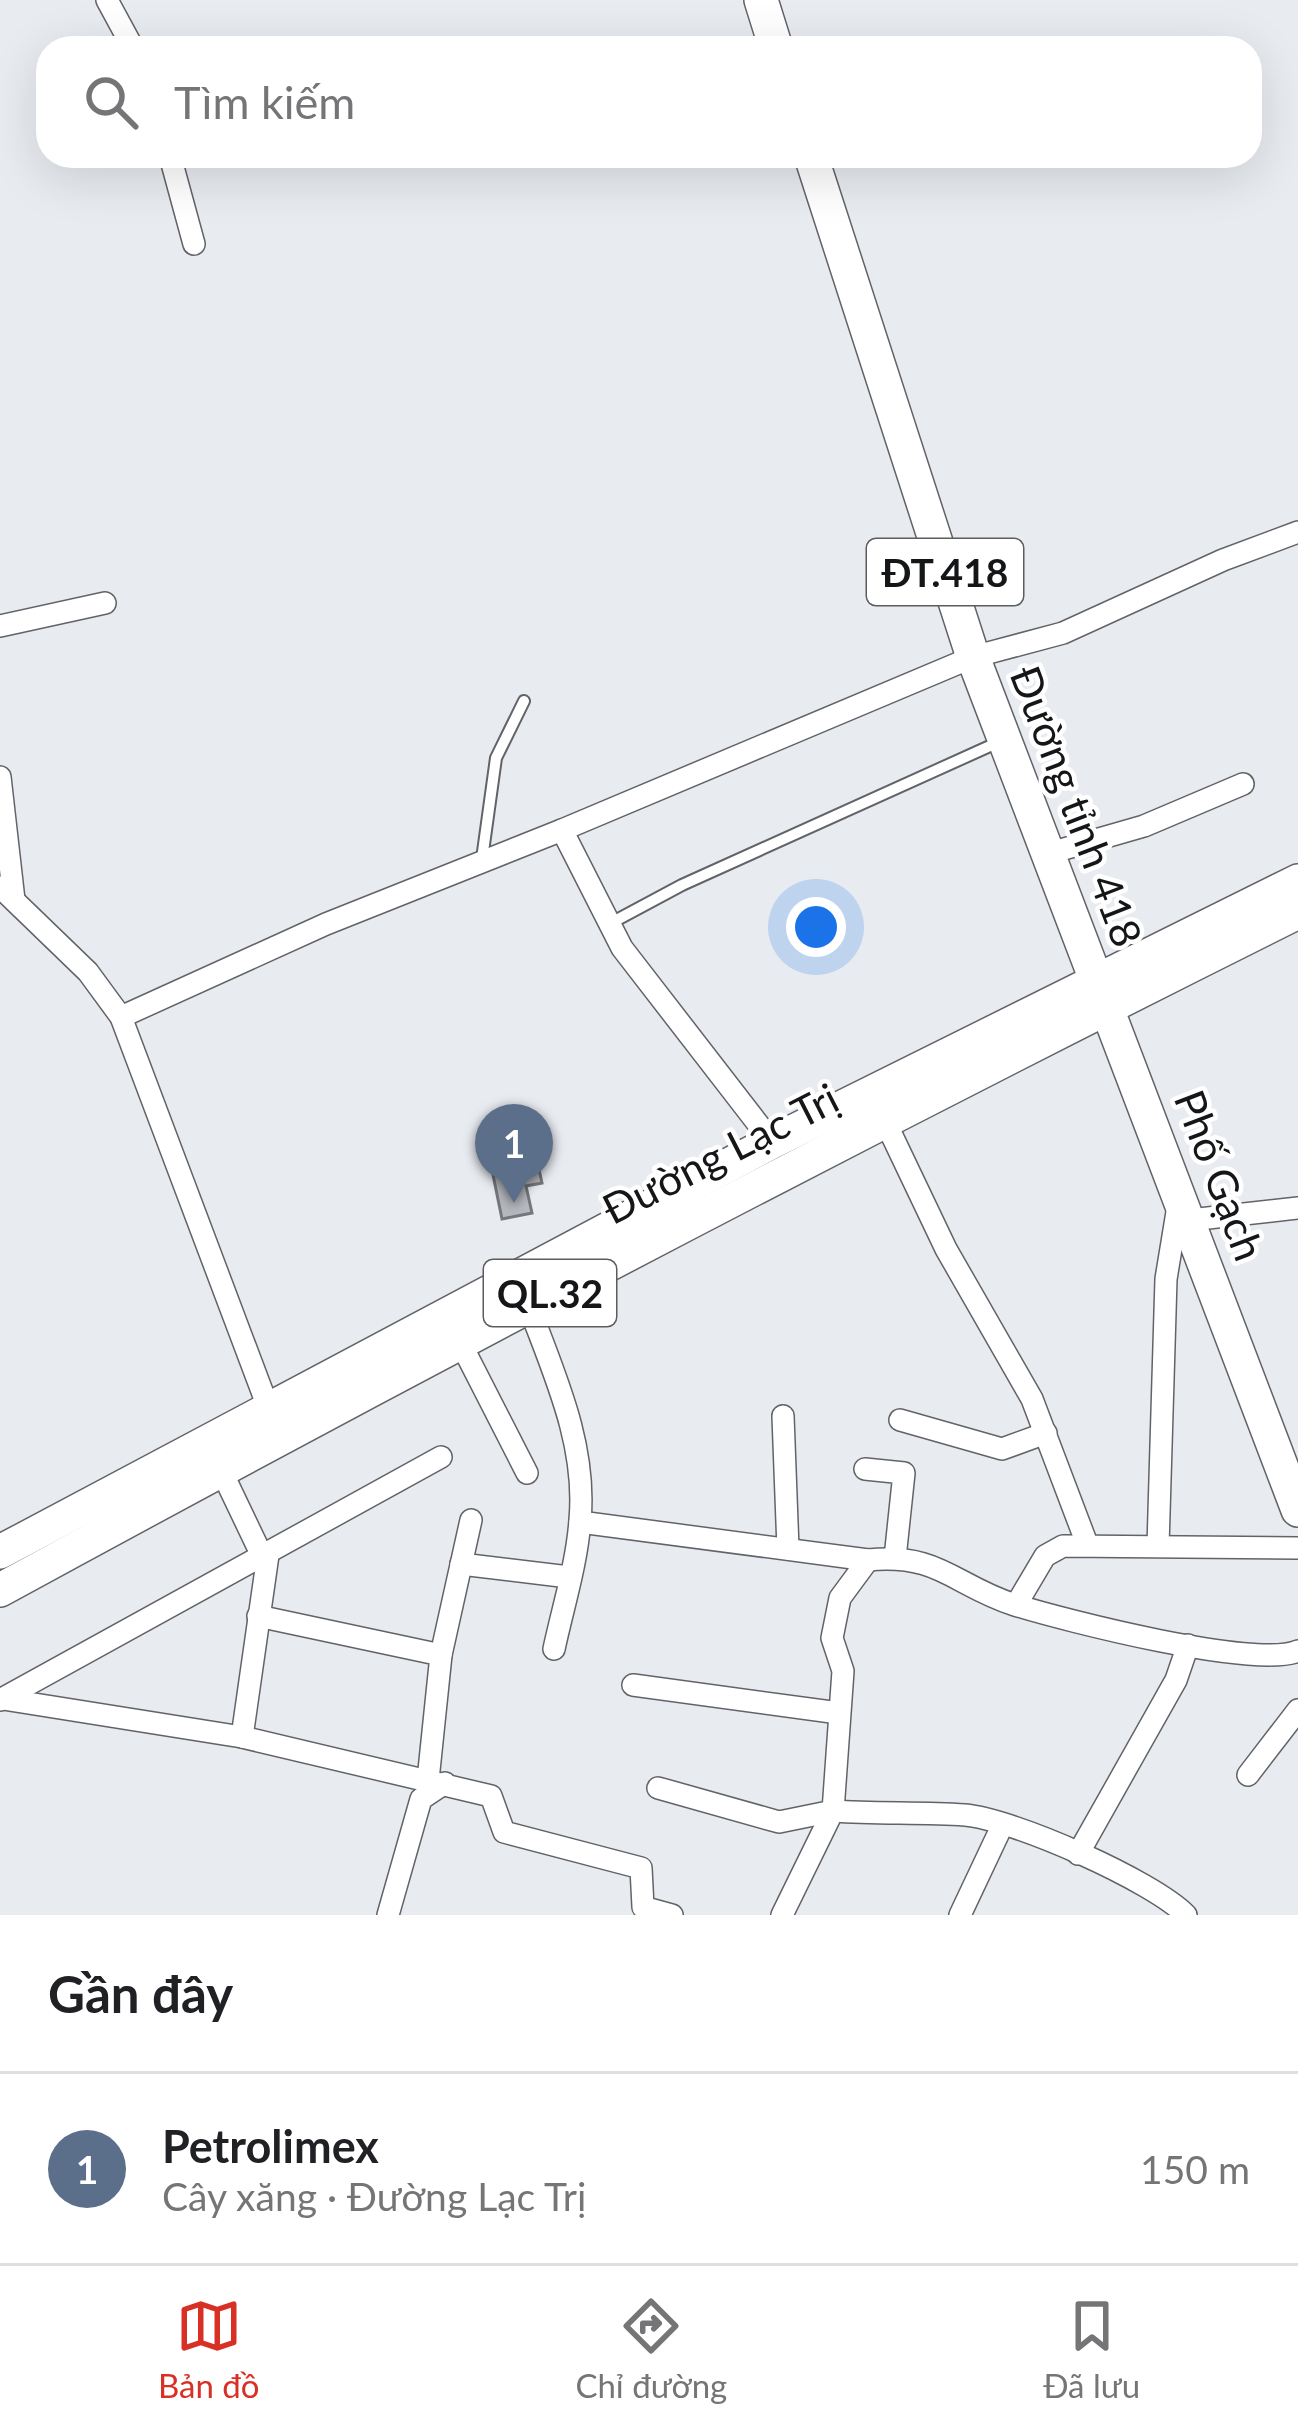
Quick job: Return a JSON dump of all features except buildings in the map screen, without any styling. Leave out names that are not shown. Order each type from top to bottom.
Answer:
[{"type":"main road","points":[[761,0],[772,36]]},
{"type":"main road","name":"Đường tỉnh 418","points":[[815,168],[973,657],[1101,995]]},
{"type":"main road","name":"Đường Lạc Trị","points":[[0,1590],[459,1340],[884,1119],[1298,881]]},
{"type":"main road","name":"Đường Lạc Trị","points":[[0,1552],[772,1142],[1298,912]]},
{"type":"main road","name":"Phố Gạch","points":[[1101,995],[1298,1510]]},
{"type":"street","points":[[107,0],[126,36]]},
{"type":"street","points":[[173,168],[194,244]]},
{"type":"street","points":[[121,1017],[482,859],[562,830],[973,657],[1063,633],[1298,532]]},
{"type":"street","points":[[0,626],[105,603]]},
{"type":"street","points":[[0,778],[7,894],[88,972],[121,1017],[268,1407]]},
{"type":"street","points":[[1050,854],[1144,826],[1244,784]]},
{"type":"street","points":[[562,830],[609,924],[772,1142]]},
{"type":"street","points":[[884,1119],[946,1249],[1010,1358],[1046,1433],[1087,1544]]},
{"type":"street","points":[[1158,1546],[1166,1279],[1185,1208],[1298,1208]]},
{"type":"street","points":[[528,1304],[577,1443],[580,1522],[554,1648]]},
{"type":"street","points":[[459,1340],[527,1473]]},
{"type":"street","points":[[784,1416],[788,1549]]},
{"type":"street","points":[[900,1420],[1002,1449],[1046,1433]]},
{"type":"street","points":[[1,1700],[441,1457]]},
{"type":"street","points":[[220,1468],[266,1556],[242,1737]]},
{"type":"street","points":[[865,1469],[904,1473],[895,1558]]},
{"type":"street","points":[[388,1915],[421,1799],[437,1781],[441,1655],[471,1520]]},
{"type":"street","points":[[580,1522],[940,1566],[969,1586],[1016,1605],[1188,1645],[1280,1659],[1298,1651]]},
{"type":"street","points":[[1016,1605],[1052,1550],[1087,1544],[1298,1548]]},
{"type":"street","points":[[782,1915],[833,1810],[843,1671],[832,1638],[840,1598],[868,1560]]},
{"type":"street","points":[[461,1564],[569,1577]]},
{"type":"street","points":[[258,1616],[441,1655]]},
{"type":"street","points":[[1078,1854],[1157,1716],[1188,1645]]},
{"type":"street","points":[[633,1685],[839,1713]]},
{"type":"street","points":[[1,1700],[242,1737],[491,1796],[504,1832],[641,1868],[642,1911],[672,1915]]},
{"type":"street","points":[[1248,1775],[1298,1710]]},
{"type":"street","points":[[658,1788],[779,1822],[833,1810],[967,1815],[1078,1854],[1166,1894],[1186,1915]]},
{"type":"street","points":[[960,1915],[1002,1826]]},
{"type":"lane","points":[[482,859],[496,758],[524,701]]},
{"type":"lane","points":[[609,924],[682,885],[1004,739]]},
{"type":"place","name":"Petrolimex","points":[[514,1203]]}]
